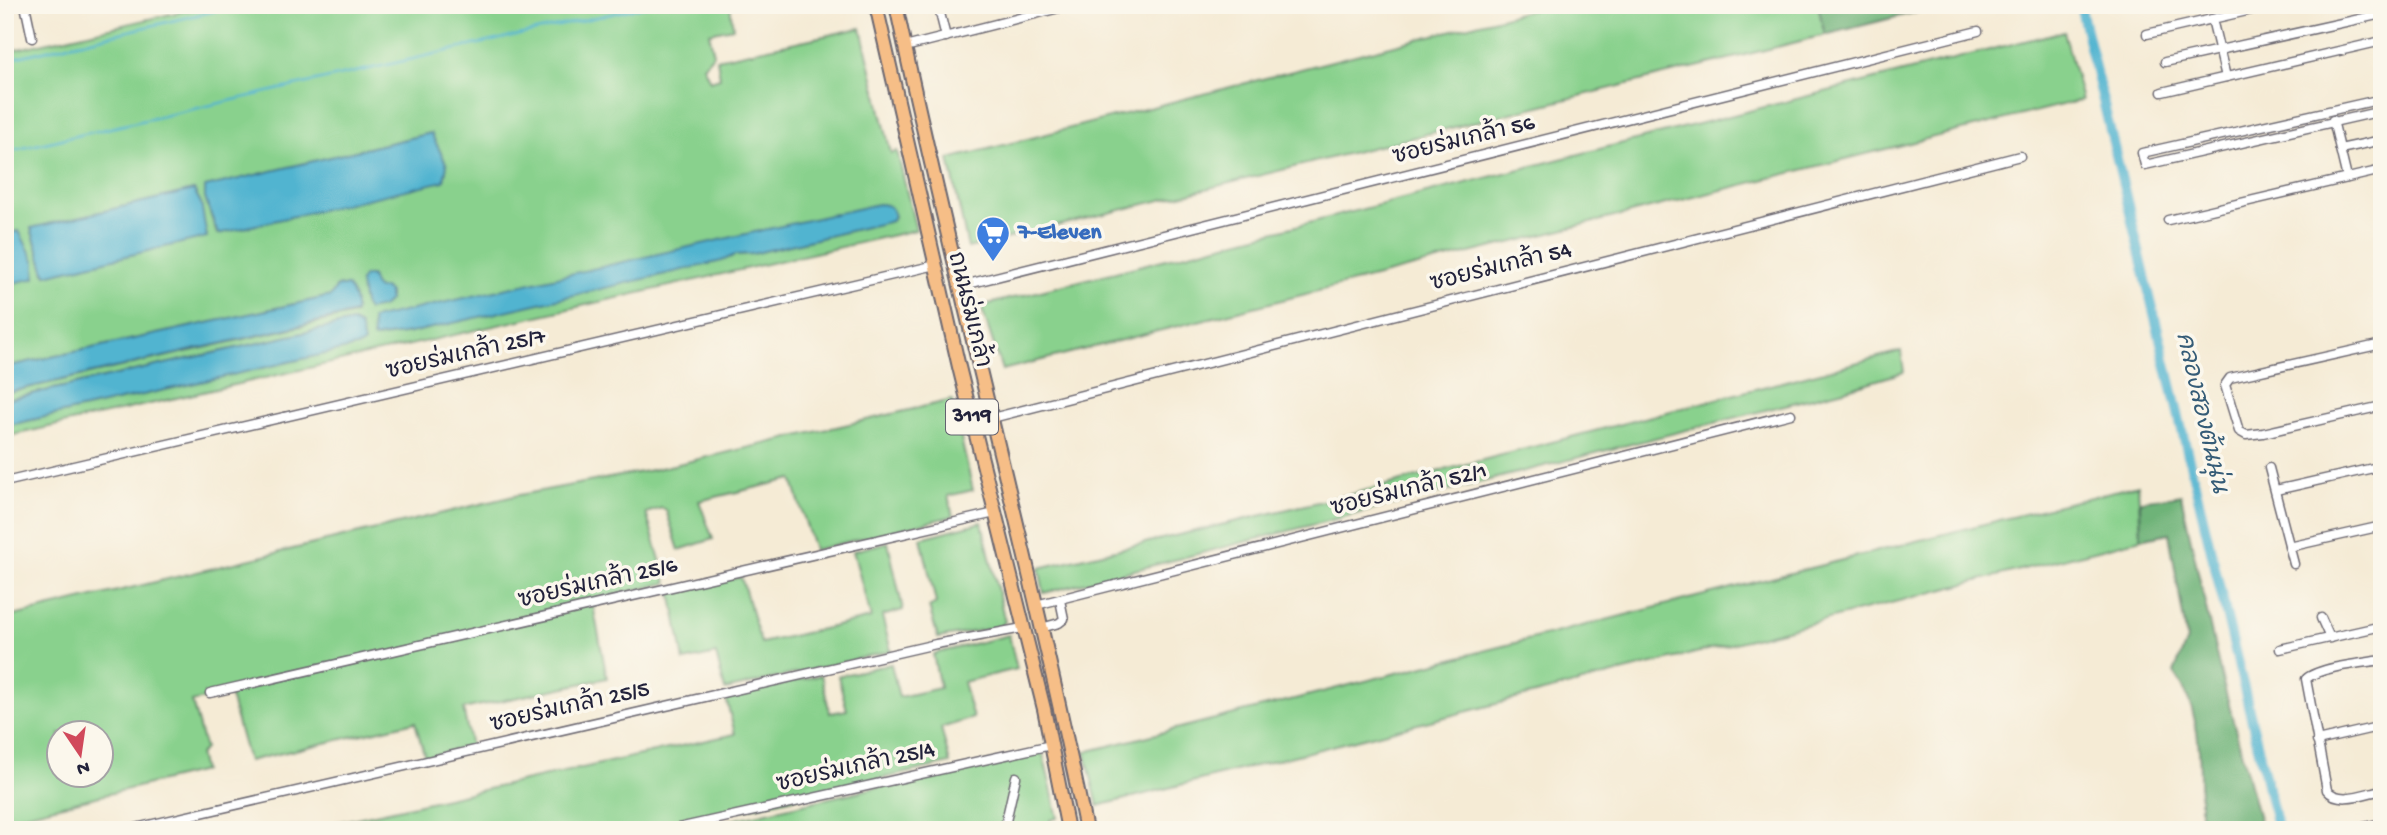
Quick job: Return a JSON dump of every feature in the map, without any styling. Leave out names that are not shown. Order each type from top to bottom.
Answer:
[{"type":"main road","name":"ถนนร่มเกล้า","points":[[876,5],[1051,745],[1068,830]]},
{"type":"main road","name":"ถนนร่มเกล้า","points":[[896,5],[1086,830]]},
{"type":"street","points":[[25,5],[33,38]]},
{"type":"street","points":[[938,5],[946,37]]},
{"type":"street","points":[[905,47],[1040,9],[1071,5]]},
{"type":"street","points":[[2147,34],[2273,5]]},
{"type":"street","points":[[2165,62],[2382,14]]},
{"type":"street","points":[[2212,19],[2226,77]]},
{"type":"street","name":"ซอยร่มเกล้า 56","points":[[960,286],[1978,31]]},
{"type":"street","points":[[2162,92],[2382,40]]},
{"type":"street","points":[[2382,99],[2142,153],[2145,165],[2382,111]]},
{"type":"street","points":[[2331,110],[2347,178]]},
{"type":"street","points":[[2340,149],[2382,140]]},
{"type":"street","name":"ซอยร่มเกล้า 54","points":[[992,418],[2020,156]]},
{"type":"street","points":[[2168,220],[2382,170]]},
{"type":"street","name":"ซอยร่มเกล้า 25/7","points":[[5,482],[936,265]]},
{"type":"street","points":[[2382,344],[2230,378],[2225,385],[2239,431],[2246,435],[2382,406]]},
{"type":"street","name":"ซอยร่มเกล้า 52/1","points":[[1036,605],[1791,414]]},
{"type":"street","points":[[2276,490],[2382,466]]},
{"type":"street","points":[[2269,468],[2294,564]]},
{"type":"street","name":"ซอยร่มเกล้า 25/6","points":[[210,693],[995,513]]},
{"type":"street","points":[[2289,547],[2382,526]]},
{"type":"street","points":[[1041,628],[1064,619],[1060,600]]},
{"type":"street","points":[[2321,618],[2330,638]]},
{"type":"street","points":[[2280,649],[2382,626]]},
{"type":"street","name":"ซอยร่มเกล้า 25/5","points":[[127,830],[936,644],[1023,628]]},
{"type":"street","points":[[2382,660],[2308,676],[2306,679],[2327,790],[2332,796],[2343,798],[2382,790]]},
{"type":"street","points":[[2317,741],[2382,726]]},
{"type":"street","name":"ซอยร่มเกล้า 25/4","points":[[670,830],[1051,745]]},
{"type":"street","points":[[1004,830],[1016,778]]},
{"type":"street","points":[[2350,830],[2382,823]]},
{"type":"green space","points":[[210,5],[730,5],[733,28],[709,33],[714,54],[703,66],[710,81],[720,78],[717,59],[861,28],[891,153],[897,151],[916,230],[5,437],[5,426],[359,346],[352,322],[5,400],[5,393],[355,314],[337,286],[332,296],[5,367],[5,285],[35,277],[19,231],[5,234],[5,52]],"holes":[[[431,133],[218,234],[217,234],[205,198],[206,187]],[[194,190],[201,203],[46,275],[31,229]],[[894,217],[892,221],[752,254],[735,255],[410,333],[374,338]]]},
{"type":"green space","points":[[1551,5],[1818,5],[1825,35],[968,248],[949,159]]},
{"type":"green space","points":[[1818,5],[1944,5],[1825,35]]},
{"type":"green space","points":[[2064,31],[2082,100],[1002,370],[981,306]]},
{"type":"green space","points":[[1901,351],[1904,372],[1844,390],[1044,593],[1039,568],[1356,493]]},
{"type":"green space","points":[[952,400],[973,490],[948,496],[953,516],[814,550],[792,479],[699,501],[713,539],[679,550],[666,510],[662,508],[646,513],[667,583],[592,600],[607,678],[463,709],[471,746],[425,757],[415,722],[248,761],[229,693],[192,702],[205,749],[199,754],[203,771],[5,819],[5,618],[514,496],[652,470]]},
{"type":"green space","points":[[2138,485],[2141,539],[1098,806],[1085,752]]},
{"type":"green space","points":[[2181,495],[2220,671],[2262,830],[2200,830],[2200,769],[2196,728],[2185,690],[2174,673],[2187,640],[2169,533],[2141,539],[2140,501]]},
{"type":"green space","points":[[982,522],[1005,622],[999,627],[938,638],[929,607],[936,603],[921,538]]},
{"type":"green space","points":[[888,542],[903,610],[882,616],[891,651],[725,690],[716,654],[684,661],[671,592],[741,577],[761,643],[871,618],[853,551]]},
{"type":"green space","points":[[1009,635],[1017,669],[963,682],[973,718],[941,728],[950,763],[653,830],[303,830],[735,734],[726,698],[821,675],[830,713],[847,710],[838,676],[891,664],[899,697],[940,688],[933,654]]},
{"type":"green space","points":[[1042,750],[1058,818],[1050,820],[1051,830],[688,830]]},
{"type":"water","points":[[431,133],[447,165],[444,181],[218,234],[205,198],[205,187]]},
{"type":"water","points":[[194,190],[201,203],[207,237],[46,275],[31,228]]},
{"type":"water","points":[[878,204],[891,208],[892,221],[752,254],[735,255],[722,261],[410,333],[373,338],[372,319]]},
{"type":"water","points":[[19,231],[35,262],[35,278],[5,285],[5,234]]},
{"type":"water","points":[[364,276],[371,276],[378,289],[384,288],[389,292],[389,301],[382,307],[368,310],[364,304],[360,282]]},
{"type":"water","points":[[337,286],[347,286],[349,289],[354,298],[355,313],[5,393],[5,367],[331,296]]},
{"type":"water","points":[[352,322],[360,326],[364,343],[360,346],[5,426],[5,400]]},
{"type":"waterway","points":[[5,60],[240,5]]},
{"type":"waterway","points":[[5,152],[650,5]]},
{"type":"waterway","name":"คลองสองต้นนุ่น","points":[[2080,5],[2278,830]]},
{"type":"place","name":"7-Eleven","points":[[993,263]]}]
